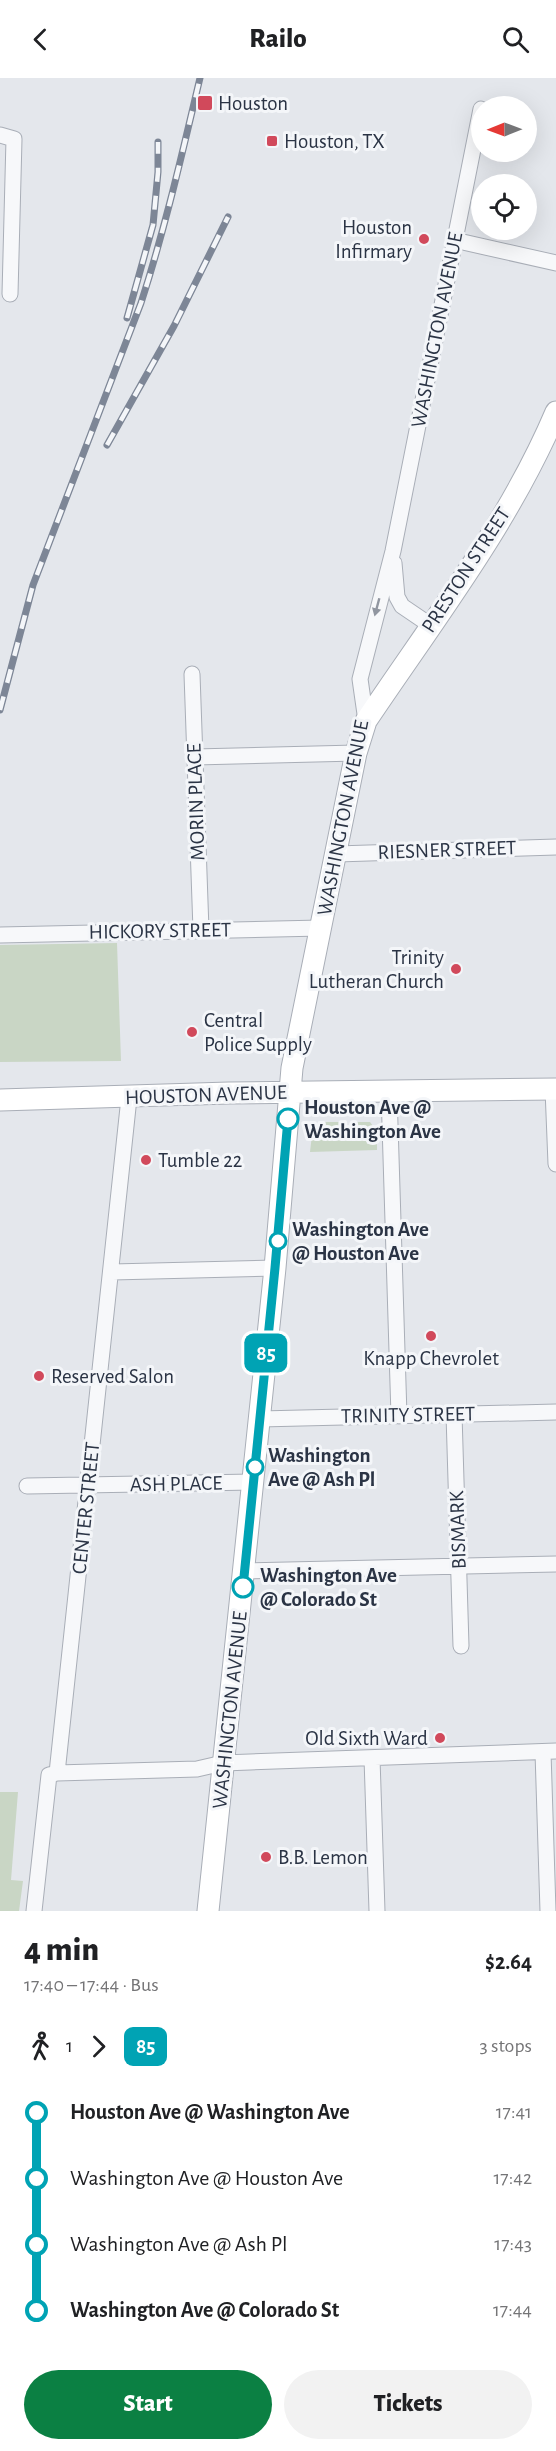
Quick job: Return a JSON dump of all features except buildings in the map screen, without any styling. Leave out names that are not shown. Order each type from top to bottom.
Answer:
[{"type":"main road","name":"PRESTON STREET","points":[[366,721],[505,513],[546,439],[556,412]]},
{"type":"main road","name":"WASHINGTON AVENUE","points":[[208,1911],[245,1571],[296,1042],[338,854],[357,753],[366,721]]},
{"type":"main road","name":"HOUSTON AVENUE","points":[[0,1100],[555,1089]]},
{"type":"street","points":[[7,137],[10,294]]},
{"type":"street","name":"WASHINGTON AVENUE","points":[[366,721],[360,680],[393,551],[471,158]]},
{"type":"street","points":[[454,240],[556,263]]},
{"type":"street","name":"WASHINGTON AVENUE","points":[[393,551],[397,597],[402,606],[430,625]]},
{"type":"street","name":"MORIN PLACE","points":[[192,674],[201,930]]},
{"type":"street","points":[[195,757],[357,753]]},
{"type":"street","name":"RIESNER STREET","points":[[338,854],[556,847]]},
{"type":"street","name":"HICKORY STREET","points":[[0,935],[321,928]]},
{"type":"street","points":[[555,1089],[556,1164]]},
{"type":"street","points":[[389,1092],[399,1416]]},
{"type":"street","name":"CENTER STREET","points":[[34,1911],[49,1775],[57,1773],[129,1098]]},
{"type":"street","points":[[112,1272],[275,1268]]},
{"type":"street","name":"TRINITY STREET","points":[[260,1419],[556,1412]]},
{"type":"street","name":"BISMARK","points":[[454,1414],[461,1646]]},
{"type":"street","name":"ASH PLACE","points":[[27,1486],[254,1482]]},
{"type":"street","points":[[245,1571],[556,1564]]},
{"type":"street","points":[[57,1773],[197,1769],[223,1763],[550,1751],[548,1911]]},
{"type":"street","points":[[372,1758],[377,1911]]},
{"type":"green space","points":[[117,943],[121,1061],[0,1062],[0,945]]},
{"type":"green space","points":[[325,1122],[344,1122],[345,1127],[355,1126],[355,1122],[370,1122],[373,1126],[366,1127],[367,1144],[377,1143],[377,1150],[310,1152],[313,1126]]},
{"type":"green space","points":[[0,1792],[18,1792],[11,1880],[23,1881],[19,1911],[0,1911]]},
{"type":"railway","points":[[0,710],[33,585],[150,275],[200,78]]},
{"type":"railway","points":[[127,318],[153,225],[158,172],[158,142]]},
{"type":"railway","points":[[107,445],[174,326],[228,217]]},
{"type":"bus line","name":"85","points":[[243,1587],[288,1119]]},
{"type":"place","name":"Houston","points":[[205,103]]},
{"type":"place","name":"Houston, TX","points":[[272,141]]},
{"type":"place","name":"Houston Infirmary","points":[[424,239]]},
{"type":"place","name":"Trinity Lutheran Church","points":[[456,969]]},
{"type":"place","name":"Central Police Supply","points":[[192,1032]]},
{"type":"place","name":"Houston Ave @ Washington Ave","points":[[288,1119]]},
{"type":"place","name":"Tumble 22","points":[[146,1160]]},
{"type":"place","name":"Washington Ave @ Houston Ave","points":[[278,1241]]},
{"type":"place","name":"Knapp Chevrolet","points":[[431,1336]]},
{"type":"place","name":"Reserved Salon","points":[[39,1376]]},
{"type":"place","name":"Washington Ave @ Ash Pl","points":[[255,1467]]},
{"type":"place","name":"Washington Ave @ Colorado St","points":[[243,1587]]},
{"type":"place","name":"Old Sixth Ward","points":[[440,1738]]},
{"type":"place","name":"B.B. Lemon","points":[[266,1857]]}]
